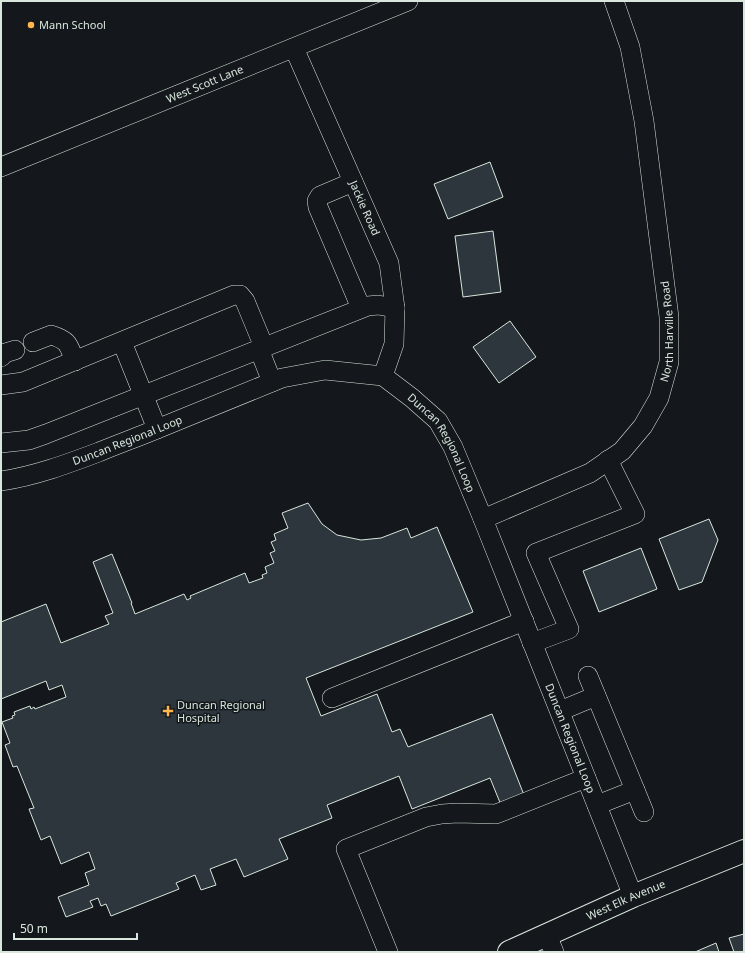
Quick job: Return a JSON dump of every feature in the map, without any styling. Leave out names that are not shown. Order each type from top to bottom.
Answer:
[{"type":"main road","name":"West Elk Avenue","points":[[509,952],[550,944],[633,896],[744,851]]},
{"type":"street","name":"West Scott Lane","points":[[1,167],[408,1]]},
{"type":"street","name":"North Harville Road","points":[[483,519],[590,473],[622,450],[643,426],[660,398],[669,362],[669,317],[644,121],[630,47],[614,1]]},
{"type":"street","name":"Jackie Road","points":[[294,48],[389,263],[395,308],[394,344],[383,376]]},
{"type":"street","points":[[353,182],[320,196],[317,201],[318,207],[361,308]]},
{"type":"street","points":[[1,385],[23,382],[234,295],[240,295],[245,301],[272,382]]},
{"type":"street","points":[[1,443],[29,440],[46,434],[361,308],[378,305],[395,308]]},
{"type":"street","points":[[33,342],[51,335],[60,338],[66,342],[75,361]]},
{"type":"street","points":[[122,342],[157,428]]},
{"type":"street","name":"Duncan Regional Loop","points":[[1,481],[66,464],[140,436],[282,378],[325,370],[383,376],[438,420],[453,447],[633,896]]},
{"type":"street","points":[[532,643],[568,629],[536,553],[635,514],[608,460]]},
{"type":"street","points":[[332,698],[524,621]]},
{"type":"street","points":[[588,676],[644,812]]},
{"type":"street","points":[[560,711],[596,696]]},
{"type":"street","points":[[388,952],[346,849],[426,817],[457,813],[496,814],[586,778]]},
{"type":"street","points":[[597,805],[635,790]]},
{"type":"building","points":[[490,162],[503,197],[448,219],[434,184]]},
{"type":"building","points":[[493,231],[501,292],[463,297],[455,236]]},
{"type":"building","points":[[510,321],[536,357],[499,383],[473,347]]},
{"type":"building","name":"Duncan Regional Hospital","points":[[308,503],[322,524],[337,535],[361,540],[381,538],[407,528],[411,538],[437,527],[473,612],[306,678],[321,716],[377,694],[392,732],[400,729],[408,747],[492,714],[524,795],[501,805],[490,778],[412,809],[399,776],[327,805],[332,818],[279,839],[288,859],[244,877],[236,859],[210,869],[216,885],[201,890],[195,875],[176,883],[179,889],[111,916],[106,904],[101,906],[98,898],[90,901],[93,907],[66,917],[58,897],[89,885],[85,873],[95,869],[89,852],[61,864],[50,836],[41,840],[29,809],[34,808],[17,766],[13,767],[5,745],[10,743],[2,722],[13,718],[12,716],[15,715],[14,712],[30,706],[31,709],[34,707],[35,709],[66,697],[62,685],[49,690],[46,681],[1,699],[1,622],[46,604],[61,643],[109,624],[105,616],[113,613],[93,562],[112,554],[135,614],[184,594],[187,600],[191,598],[190,596],[245,573],[249,583],[263,578],[262,575],[267,573],[265,567],[274,563],[270,553],[275,551],[271,542],[276,540],[274,534],[288,528],[282,513]]},
{"type":"building","points":[[709,519],[718,540],[702,582],[679,590],[659,539]]},
{"type":"building","points":[[641,548],[657,589],[599,612],[583,571]]},
{"type":"building","points":[[744,934],[744,952],[734,952],[729,938]]},
{"type":"building","points":[[716,943],[719,952],[695,952]]},
{"type":"place","name":"Mann School","points":[[31,25]]},
{"type":"place","name":"Duncan Regional Hospital","points":[[168,711]]}]
